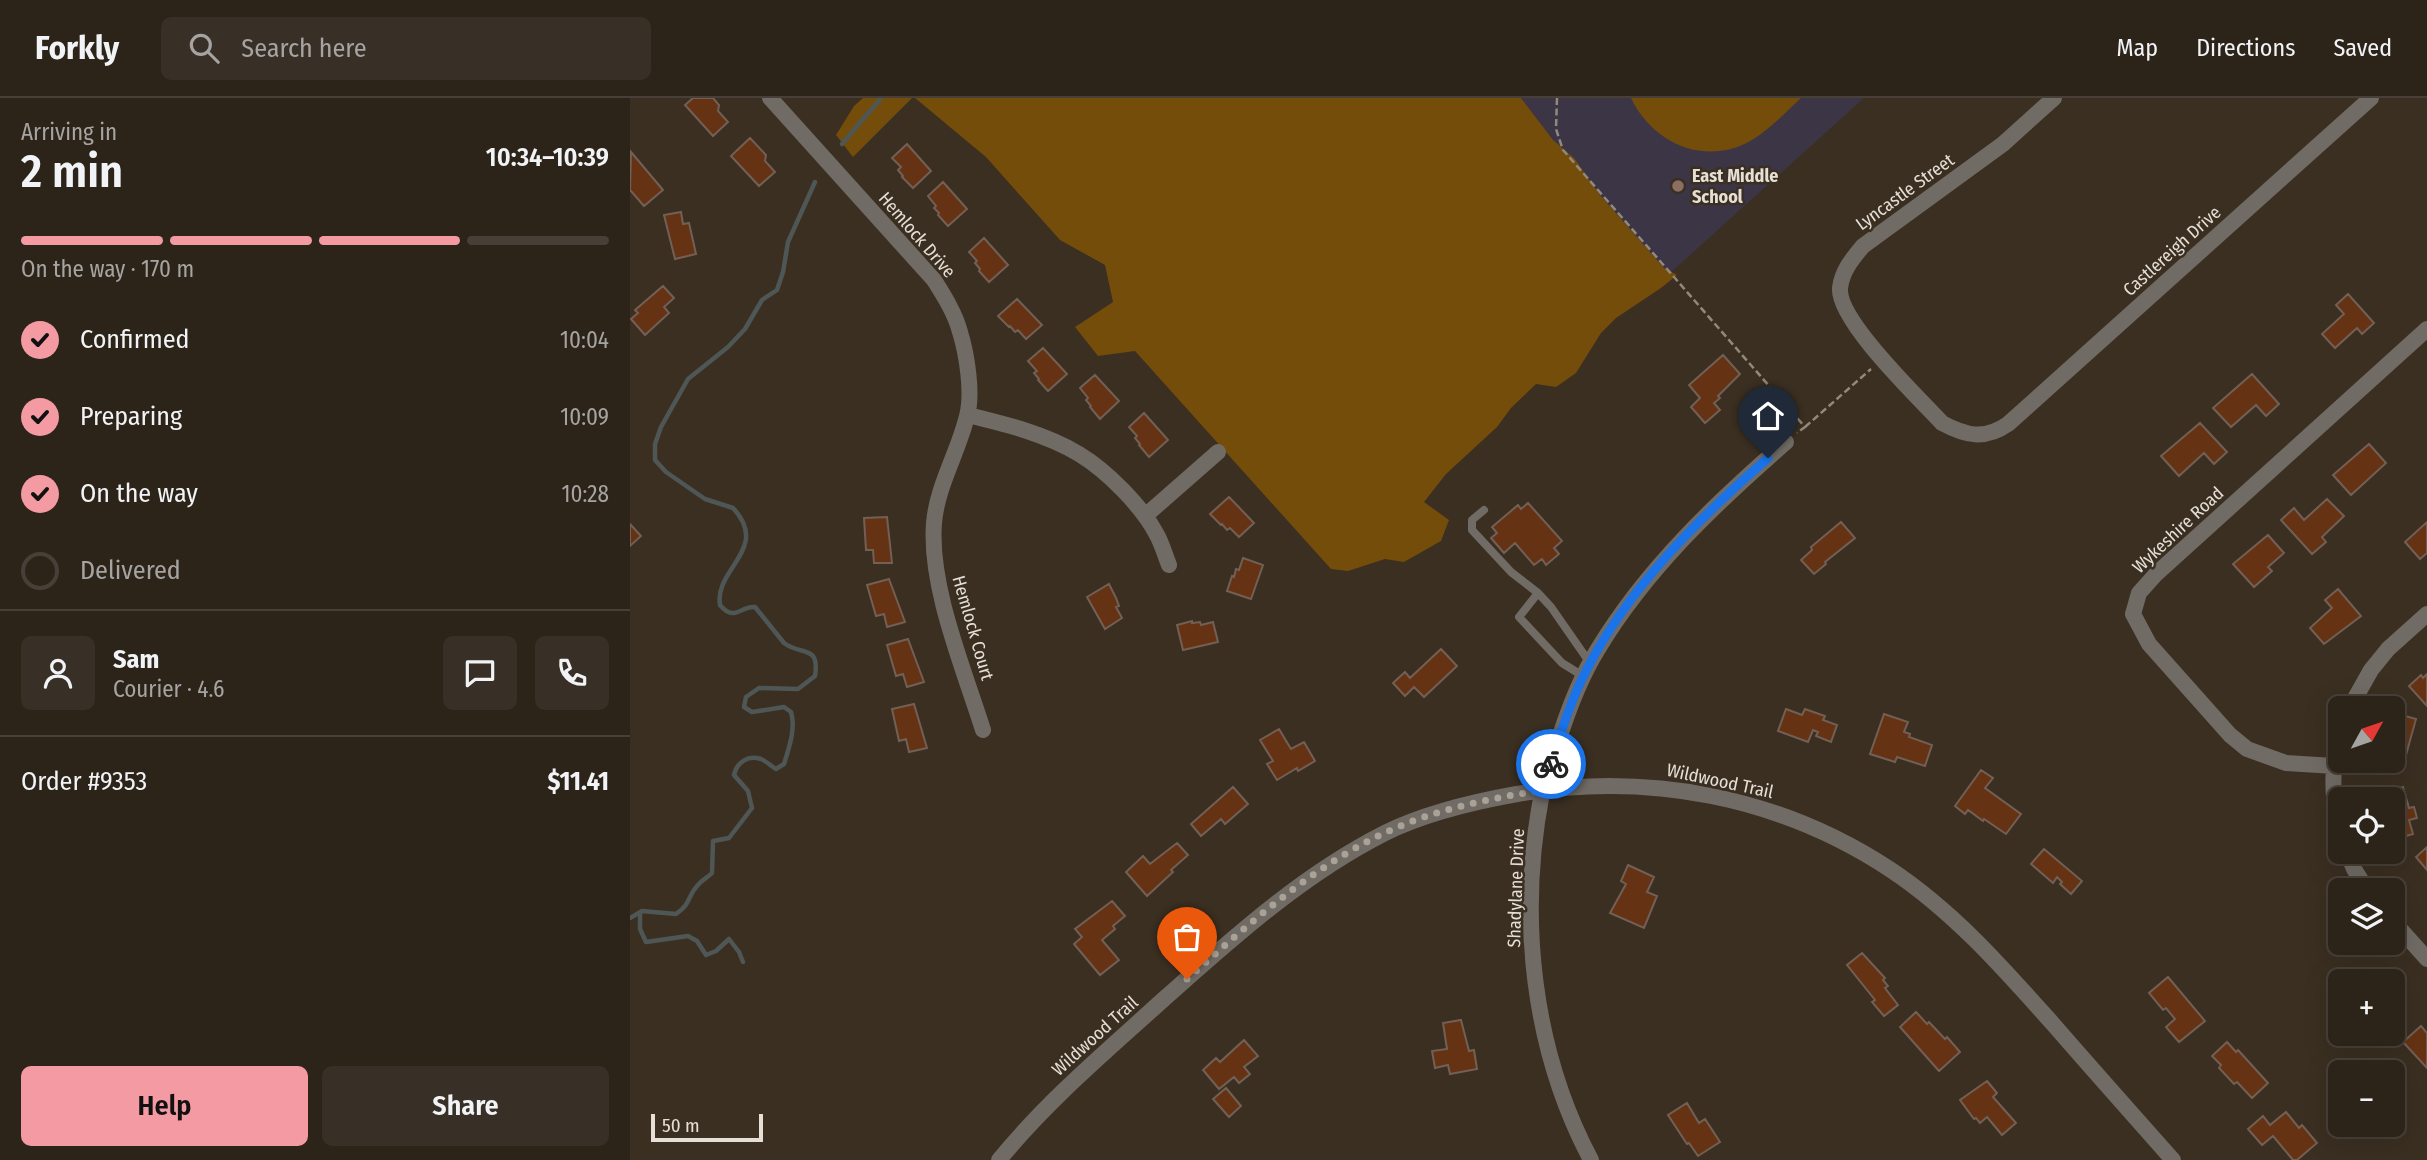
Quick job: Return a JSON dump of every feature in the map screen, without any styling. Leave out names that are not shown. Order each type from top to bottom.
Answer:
[{"type":"street","name":"Hemlock Drive","points":[[770,98],[934,280],[960,331],[970,390],[968,415]]},
{"type":"street","name":"Lyncastle Street","points":[[1997,431],[1979,436],[1960,433],[1942,423],[1854,325],[1840,288],[1849,263],[1863,246],[2003,144],[2054,98]]},
{"type":"street","name":"Castlereigh Drive","points":[[1997,431],[2371,98]]},
{"type":"street","name":"Wykeshire Road","points":[[2328,766],[2287,763],[2247,749],[2230,735],[2149,644],[2133,614],[2139,593],[2156,574],[2427,329]]},
{"type":"street","points":[[968,415],[1021,429],[1079,454],[1115,483],[1145,516],[1157,535],[1169,565]]},
{"type":"street","name":"Hemlock Court","points":[[968,415],[939,497],[934,524],[935,559],[943,602],[983,730]]},
{"type":"street","name":"Shadylane Drive","points":[[1591,1160],[1566,1108],[1552,1064],[1538,998],[1531,916],[1535,848],[1543,790],[1564,723],[1587,669],[1632,600],[1673,549],[1730,492],[1786,442]]},
{"type":"street","points":[[1145,516],[1218,452]]},
{"type":"street","points":[[2356,696],[2371,670],[2389,649],[2427,614]]},
{"type":"street","name":"Wildwood Trail","points":[[999,1160],[1030,1124],[1089,1066],[1242,931],[1309,878],[1359,847],[1399,827],[1483,800],[1583,786],[1636,786],[1707,794],[1755,805],[1831,835],[1868,855],[1939,905],[1964,928],[1995,959],[2173,1160]]},
{"type":"street","points":[[2405,934],[2427,959]]},
{"type":"lane","points":[[1484,510],[1472,520],[1472,530],[1511,572],[1551,607],[1587,669]]},
{"type":"lane","points":[[1538,593],[1519,617],[1562,663],[1587,669]]},
{"type":"path","points":[[1557,98],[1556,129],[1563,150],[1805,427]]},
{"type":"path","points":[[1786,442],[1883,358]]},
{"type":"shaded area","points":[[863,98],[912,98],[853,157],[836,135],[854,106]]},
{"type":"shaded area","points":[[915,98],[1521,98],[1553,140],[1574,158],[1600,195],[1664,268],[1677,275],[1616,318],[1601,333],[1576,373],[1556,387],[1536,384],[1511,408],[1497,427],[1446,474],[1424,502],[1449,520],[1441,541],[1404,562],[1385,559],[1348,571],[1331,569],[1135,351],[1098,356],[1075,327],[1113,302],[1105,265],[1060,240],[986,157]]},
{"type":"shaded area","name":"East Middle School","points":[[1512,98],[1864,98],[1668,275]]},
{"type":"shaded area","points":[[1631,98],[1801,98],[1752,140],[1734,148],[1699,151],[1667,139],[1653,128]]},
{"type":"building","points":[[693,98],[713,98],[719,105],[718,111],[728,122],[713,136],[685,105]]},
{"type":"building","points":[[750,138],[766,155],[765,161],[775,172],[759,186],[731,156]]},
{"type":"building","points":[[907,144],[931,171],[913,188],[902,177],[898,170],[901,167],[892,158]]},
{"type":"building","points":[[631,152],[663,190],[644,206],[630,190]]},
{"type":"building","points":[[943,182],[967,209],[948,226],[938,215],[934,208],[936,206],[928,196]]},
{"type":"building","points":[[681,212],[683,224],[689,223],[696,254],[675,259],[664,215]]},
{"type":"building","points":[[984,238],[1008,265],[989,282],[979,271],[975,263],[977,261],[969,252]]},
{"type":"building","points":[[663,286],[674,298],[664,307],[669,313],[645,335],[631,319],[638,313],[635,310]]},
{"type":"building","points":[[2348,294],[2374,323],[2362,334],[2357,328],[2335,348],[2322,334],[2344,314],[2336,305]]},
{"type":"building","points":[[1017,299],[1042,325],[1026,339],[998,316]]},
{"type":"building","points":[[1043,348],[1067,374],[1048,391],[1038,380],[1034,373],[1037,371],[1028,361]]},
{"type":"building","points":[[1723,355],[1740,374],[1718,396],[1720,398],[1714,403],[1720,410],[1705,423],[1691,407],[1700,398],[1689,385]]},
{"type":"building","points":[[2252,374],[2279,404],[2266,416],[2256,405],[2231,427],[2213,408]]},
{"type":"building","points":[[1095,375],[1119,401],[1100,419],[1080,388]]},
{"type":"building","points":[[1144,413],[1168,440],[1149,457],[1129,427]]},
{"type":"building","points":[[2200,423],[2227,452],[2214,464],[2204,453],[2179,476],[2161,456]]},
{"type":"building","points":[[2369,444],[2386,463],[2351,495],[2333,475]]},
{"type":"building","points":[[1229,497],[1254,523],[1239,537],[1210,514]]},
{"type":"building","points":[[2327,499],[2344,516],[2322,537],[2326,542],[2312,554],[2281,520],[2294,508],[2304,520]]},
{"type":"building","points":[[1528,503],[1562,541],[1554,548],[1559,554],[1546,565],[1542,559],[1534,565],[1515,543],[1504,553],[1491,538],[1497,533],[1492,527],[1518,505],[1521,509]]},
{"type":"building","points":[[887,517],[892,563],[874,563],[873,550],[866,550],[864,518]]},
{"type":"building","points":[[1841,522],[1855,538],[1814,574],[1801,560],[1812,550],[1811,547]]},
{"type":"building","points":[[2427,522],[2427,553],[2420,559],[2405,542]]},
{"type":"building","points":[[630,524],[641,536],[630,546]]},
{"type":"building","points":[[2268,535],[2284,553],[2268,567],[2272,571],[2254,587],[2233,564]]},
{"type":"building","points":[[1243,558],[1263,565],[1251,599],[1227,591]]},
{"type":"building","points":[[889,579],[905,622],[887,627],[884,614],[876,616],[867,585]]},
{"type":"building","points":[[1109,584],[1122,618],[1105,629],[1087,597]]},
{"type":"building","points":[[2338,589],[2361,616],[2324,644],[2310,628],[2332,608],[2325,600]]},
{"type":"building","points":[[1200,622],[1201,625],[1213,622],[1218,642],[1183,650],[1177,625]]},
{"type":"building","points":[[908,639],[924,682],[907,687],[903,674],[896,676],[887,645]]},
{"type":"building","points":[[1441,649],[1457,666],[1424,697],[1414,687],[1405,696],[1393,683],[1405,672],[1410,678]]},
{"type":"building","points":[[2427,674],[2427,706],[2409,686],[2421,675],[2423,678]]},
{"type":"building","points":[[914,704],[927,748],[909,752],[906,739],[899,741],[892,709]]},
{"type":"building","points":[[1786,709],[1802,715],[1805,709],[1825,716],[1823,720],[1837,725],[1831,742],[1816,736],[1818,732],[1813,730],[1808,742],[1778,731]]},
{"type":"building","points":[[1884,714],[1908,722],[1904,732],[1910,734],[1909,737],[1932,745],[1925,766],[1897,757],[1895,762],[1870,754]]},
{"type":"building","points":[[2405,716],[2416,719],[2405,755]]},
{"type":"building","points":[[1279,729],[1291,749],[1304,742],[1315,761],[1277,780],[1267,764],[1273,761],[1260,740]]},
{"type":"building","points":[[1981,770],[1993,778],[1985,788],[2021,814],[2006,834],[1968,810],[1965,814],[1955,806]]},
{"type":"building","points":[[1233,787],[1248,804],[1225,824],[1221,819],[1201,836],[1191,824]]},
{"type":"building","points":[[2405,794],[2409,808],[2414,807],[2417,818],[2409,820],[2413,834],[2405,836]]},
{"type":"building","points":[[1177,843],[1188,855],[1147,896],[1126,872],[1143,856],[1150,864]]},
{"type":"building","points":[[2427,847],[2427,870],[2416,857]]},
{"type":"building","points":[[2044,849],[2082,881],[2071,894],[2060,884],[2062,882],[2057,877],[2053,883],[2031,864]]},
{"type":"building","points":[[1628,865],[1654,877],[1647,892],[1657,896],[1644,928],[1610,913],[1626,884],[1621,881]]},
{"type":"building","points":[[1112,901],[1125,916],[1102,940],[1119,960],[1100,975],[1074,944],[1082,937],[1075,929]]},
{"type":"building","points":[[1862,953],[1885,978],[1883,980],[1888,986],[1885,988],[1898,1005],[1884,1016],[1872,1002],[1875,1000],[1847,965]]},
{"type":"building","points":[[2168,977],[2205,1021],[2179,1042],[2166,1027],[2175,1019],[2166,1008],[2163,1010],[2149,993]]},
{"type":"building","points":[[1916,1012],[1945,1039],[1947,1037],[1960,1052],[1939,1071],[1900,1027]]},
{"type":"building","points":[[1461,1020],[1469,1051],[1474,1050],[1477,1069],[1450,1074],[1448,1065],[1435,1068],[1432,1051],[1447,1049],[1443,1023]]},
{"type":"building","points":[[2421,1026],[2427,1033],[2427,1068],[2405,1044],[2405,1040]]},
{"type":"building","points":[[1244,1040],[1258,1056],[1244,1067],[1250,1074],[1239,1083],[1234,1077],[1219,1089],[1203,1070],[1216,1058],[1220,1062]]},
{"type":"building","points":[[2227,1042],[2236,1052],[2238,1050],[2268,1083],[2252,1098],[2237,1082],[2234,1084],[2212,1056]]},
{"type":"building","points":[[1987,1081],[1997,1093],[1993,1097],[2016,1123],[2002,1135],[1987,1117],[1980,1123],[1974,1119],[1960,1100]]},
{"type":"building","points":[[1226,1088],[1241,1106],[1229,1117],[1213,1099]]},
{"type":"building","points":[[1687,1103],[1699,1123],[1705,1119],[1720,1142],[1698,1156],[1668,1115]]},
{"type":"building","points":[[2286,1112],[2299,1128],[2302,1125],[2317,1143],[2297,1160],[2293,1160],[2273,1136],[2262,1145],[2248,1129],[2263,1116],[2270,1125]]},
{"type":"waterway","points":[[842,144],[881,98]]},
{"type":"waterway","points":[[630,918],[642,911],[676,914],[685,906],[698,885],[712,873],[713,841],[729,838],[752,808],[748,791],[734,775],[740,763],[756,758],[776,769],[784,764],[792,731],[791,712],[784,707],[752,712],[744,707],[746,697],[759,688],[798,689],[815,676],[816,666],[812,655],[784,643],[755,607],[730,613],[720,605],[720,592],[744,547],[746,535],[743,522],[733,508],[705,499],[666,472],[655,460],[655,444],[661,427],[688,379],[728,347],[745,329],[762,300],[777,290],[788,242],[815,182]]},
{"type":"waterway","points":[[640,912],[640,929],[646,942],[688,936],[697,941],[706,955],[716,951],[729,939],[743,962]]},
{"type":"way so far","points":[[1187,979],[1287,893],[1359,847],[1423,818],[1483,800],[1543,790],[1551,764]]},
{"type":"place","name":"East Middle School","points":[[1678,186]]},
{"type":"route","points":[[1551,764],[1583,676],[1632,600],[1696,524],[1768,458]]}]
